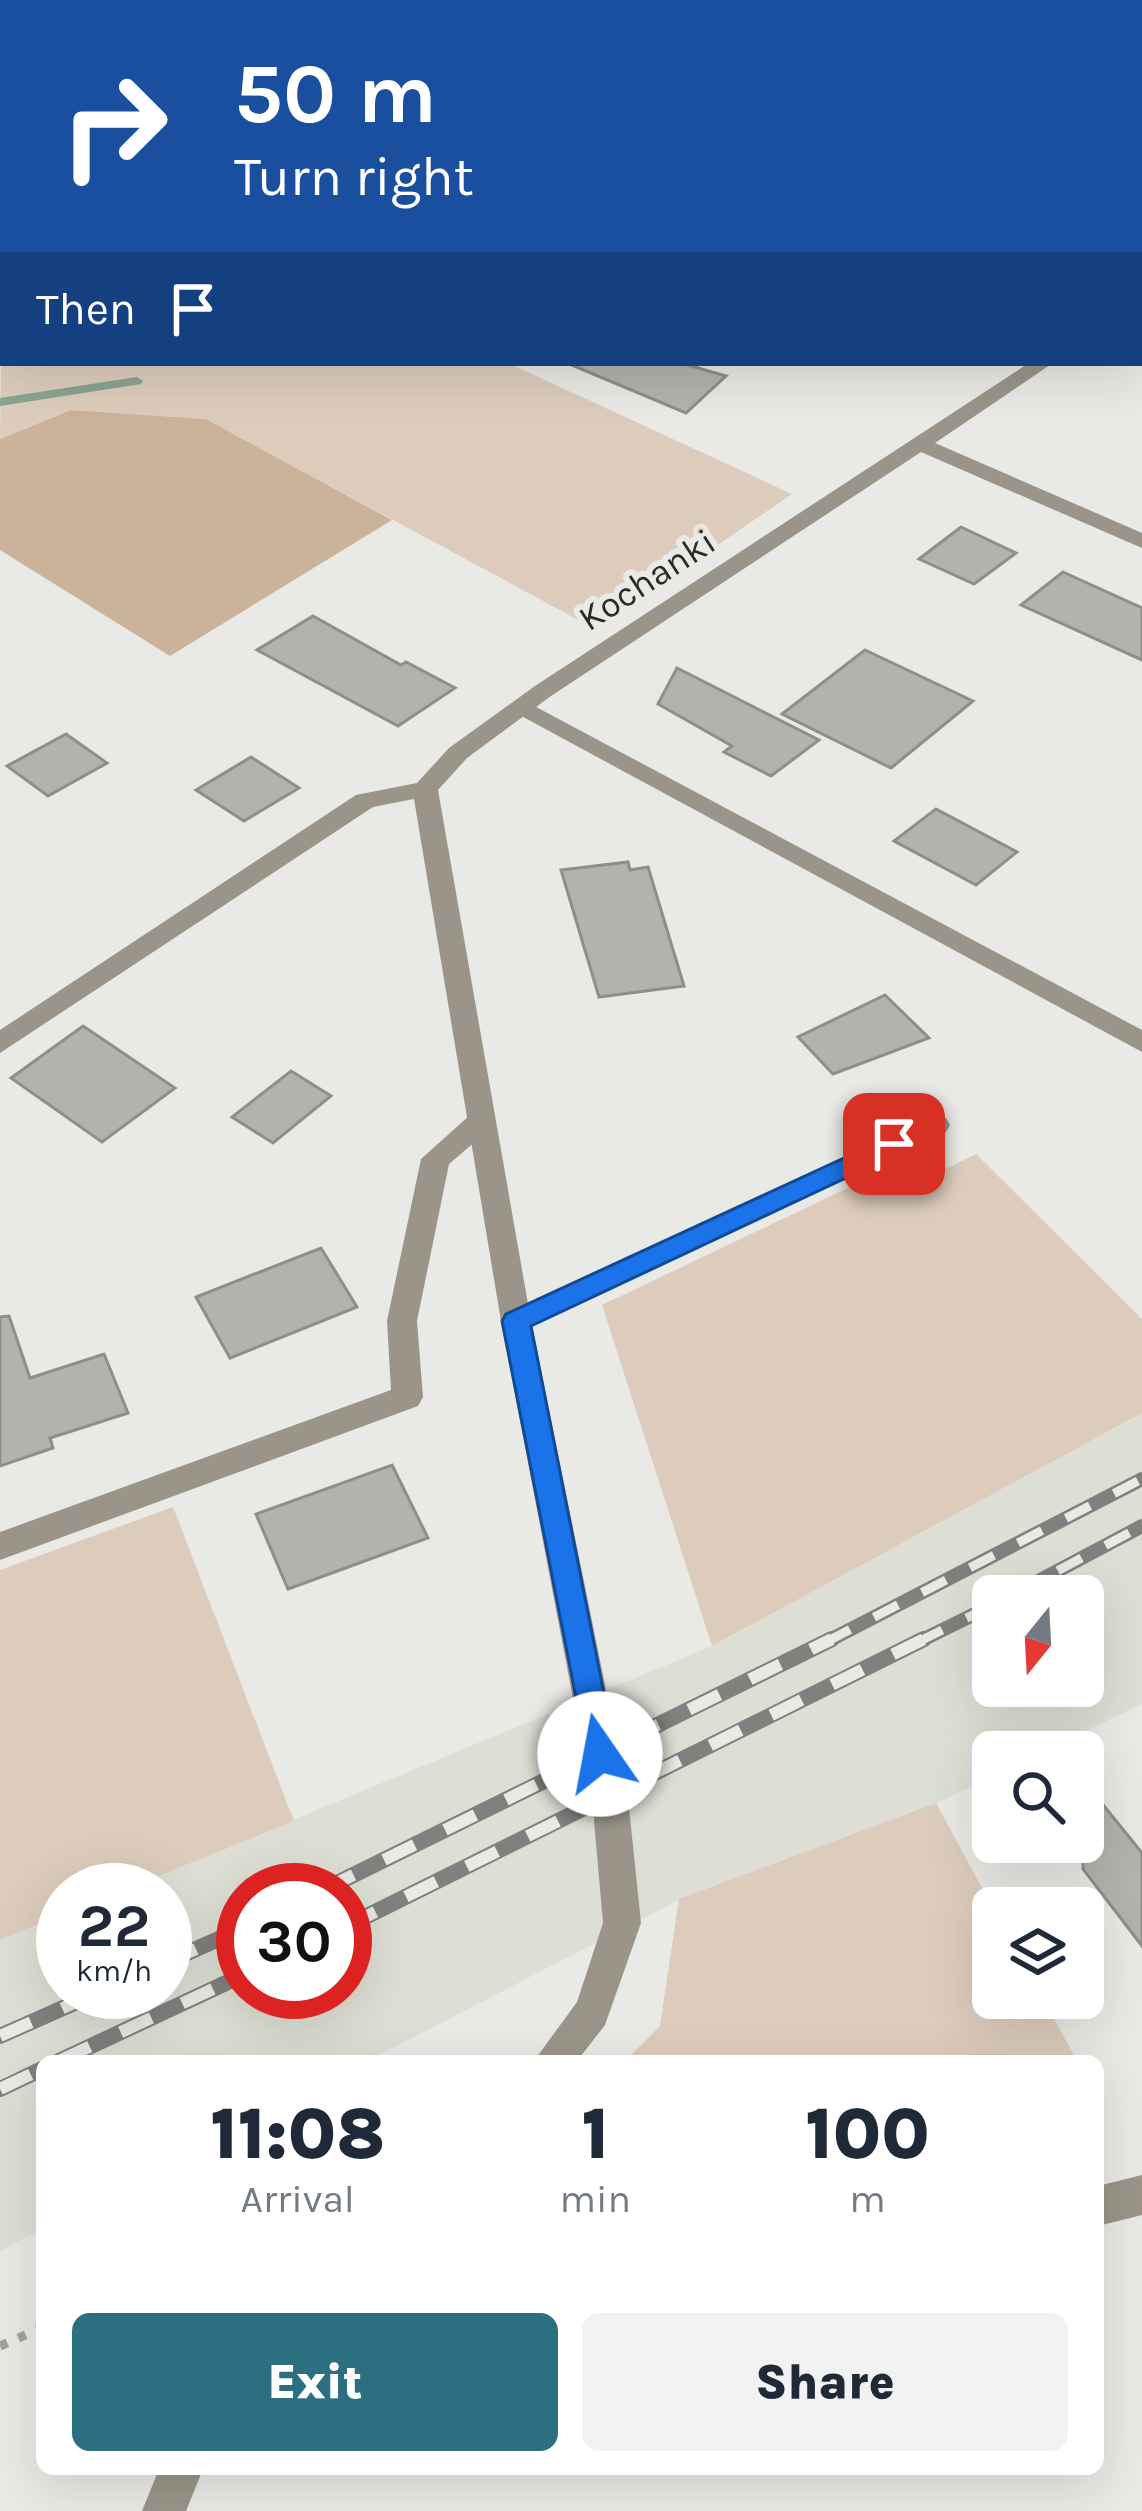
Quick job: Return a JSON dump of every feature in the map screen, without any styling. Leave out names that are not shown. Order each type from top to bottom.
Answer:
[{"type":"street","name":"Kochanki","points":[[424,789],[458,753],[523,706],[1038,366]]},
{"type":"street","points":[[920,444],[1142,541]]},
{"type":"street","points":[[523,706],[1142,1042]]},
{"type":"street","points":[[0,1043],[365,801],[424,789],[516,1321],[610,1798],[622,1923],[592,2012],[558,2055]]},
{"type":"street","points":[[0,1546],[407,1397],[401,1321],[435,1159],[480,1122]]},
{"type":"street","points":[[516,1321],[936,1125]]},
{"type":"street","points":[[1104,2204],[1142,2195]]},
{"type":"street","points":[[164,2511],[179,2475]]},
{"type":"path","points":[[0,2346],[36,2331]]},
{"type":"shaded area","points":[[1,366],[515,366],[792,494],[595,629],[206,419],[71,410],[0,439]]},
{"type":"shaded area","points":[[71,410],[206,419],[392,520],[170,656],[0,550],[0,439]]},
{"type":"shaded area","points":[[976,1154],[1142,1319],[1142,1413],[712,1646],[602,1305],[896,1165],[935,1174]]},
{"type":"shaded area","points":[[1142,1413],[1142,1704],[1086,1731],[972,1731],[972,1786],[679,1900],[379,2055],[36,2055],[36,2232],[0,2251],[0,1940],[36,1925],[36,2019],[192,2019],[189,1863],[712,1646]]},
{"type":"shaded area","points":[[173,1507],[294,1821],[191,1863],[36,1863],[36,1925],[0,1940],[0,1570]]},
{"type":"shaded area","points":[[936,1803],[982,1887],[972,1887],[972,2019],[1054,2019],[1074,2055],[631,2055],[660,2026],[679,1899]]},
{"type":"building","points":[[574,366],[691,366],[726,376],[686,413]]},
{"type":"building","points":[[961,527],[1016,553],[974,584],[919,559]]},
{"type":"building","points":[[1063,572],[1142,608],[1142,660],[1021,605]]},
{"type":"building","points":[[313,616],[401,665],[406,662],[455,688],[398,726],[257,650]]},
{"type":"building","points":[[865,650],[973,701],[891,768],[782,714]]},
{"type":"building","points":[[677,668],[819,740],[771,776],[724,752],[732,746],[658,704]]},
{"type":"building","points":[[66,734],[107,763],[48,796],[7,766]]},
{"type":"building","points":[[251,757],[299,788],[244,821],[196,790]]},
{"type":"building","points":[[936,809],[1017,852],[976,885],[894,841]]},
{"type":"building","points":[[628,862],[630,870],[648,867],[684,986],[599,997],[561,870]]},
{"type":"building","points":[[885,995],[929,1038],[833,1074],[798,1037]]},
{"type":"building","points":[[83,1026],[175,1088],[102,1142],[11,1078]]},
{"type":"building","points":[[291,1071],[331,1096],[273,1143],[232,1117]]},
{"type":"building","points":[[321,1248],[357,1307],[230,1358],[196,1297]]},
{"type":"building","points":[[9,1316],[30,1378],[104,1354],[128,1413],[50,1438],[53,1448],[0,1466],[0,1317]]},
{"type":"building","points":[[392,1465],[428,1538],[288,1589],[256,1514]]},
{"type":"building","points":[[1104,1806],[1142,1853],[1142,1946],[1104,1896],[1104,1887],[1097,1887],[1083,1863],[1104,1863]]},
{"type":"waterway","points":[[0,402],[137,381]]},
{"type":"railway","points":[[828,1641],[1142,1479]]},
{"type":"railway","points":[[1050,1575],[1142,1526]]},
{"type":"railway","points":[[918,1642],[972,1615]]},
{"type":"railway","points":[[828,1641],[832,1639]]},
{"type":"railway","points":[[372,1914],[924,1639]]},
{"type":"railway","points":[[372,1866],[828,1641]]},
{"type":"railway","points":[[192,1951],[216,1940]]},
{"type":"railway","points":[[72,2055],[216,1988]]},
{"type":"railway","points":[[0,2036],[38,2019]]},
{"type":"railway","points":[[0,2089],[36,2072]]},
{"type":"route","points":[[600,1754],[516,1321],[894,1144]]}]
